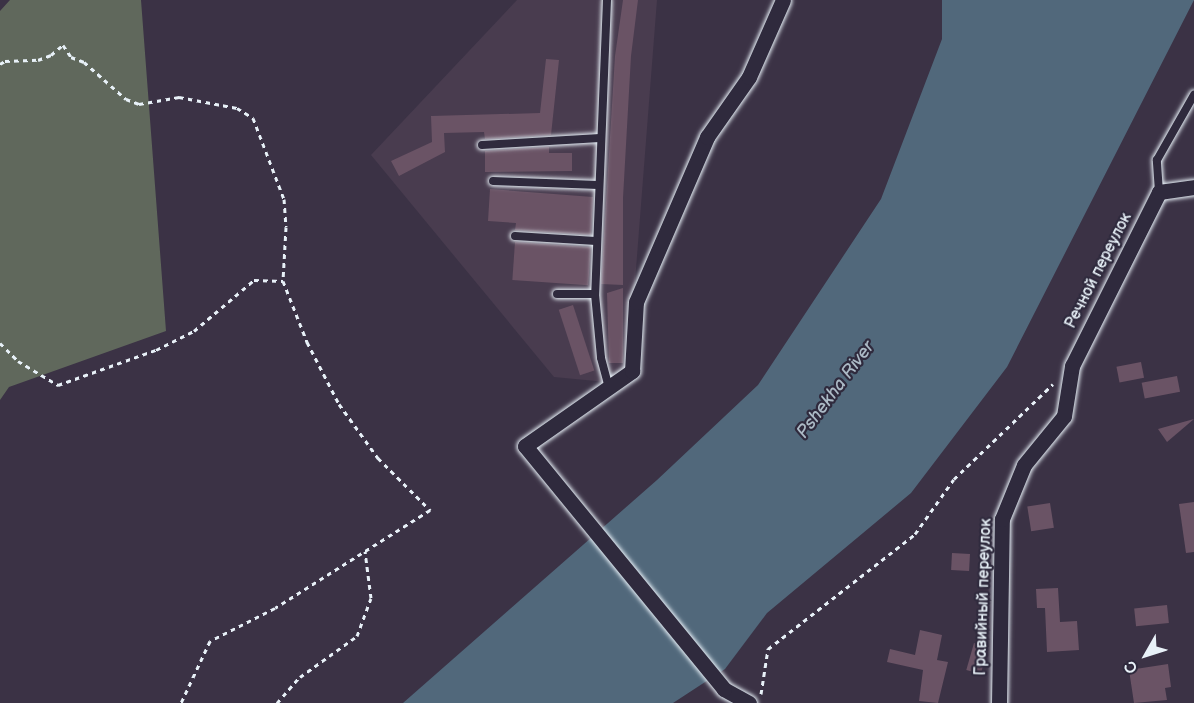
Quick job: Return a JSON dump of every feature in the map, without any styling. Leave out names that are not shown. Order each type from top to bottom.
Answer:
[{"type":"street","points":[[749,703],[724,689],[525,446],[632,371],[636,302],[707,137],[749,76],[783,0]]},
{"type":"street","points":[[1159,192],[1194,187]]},
{"type":"street","name":"Речной переулок","points":[[1072,366],[1159,192]]},
{"type":"street","name":"Гравийный переулок","points":[[999,703],[1002,519],[1024,465],[1064,416],[1072,366]]},
{"type":"lane","points":[[607,0],[595,294],[601,358],[609,388]]},
{"type":"lane","points":[[1159,192],[1157,160],[1194,95]]},
{"type":"lane","points":[[482,146],[600,138]]},
{"type":"lane","points":[[493,181],[598,185]]},
{"type":"lane","points":[[515,236],[596,241]]},
{"type":"lane","points":[[556,294],[595,294]]},
{"type":"path","points":[[0,64],[5,61],[38,60],[51,55],[63,45],[71,57],[84,62],[126,99],[140,104],[179,97],[237,108],[253,118],[284,199],[286,227],[284,281],[307,342],[339,404],[378,458],[430,510],[275,608],[210,641],[181,703]]},
{"type":"path","points":[[0,343],[18,361],[58,385],[156,351],[194,330],[254,280],[284,281]]},
{"type":"path","points":[[759,703],[768,649],[915,534],[954,479],[1072,366]]},
{"type":"path","points":[[277,703],[300,677],[357,636],[371,598],[365,551]]},
{"type":"shaded area","points":[[10,0],[141,0],[166,331],[9,387],[0,400],[0,11]]},
{"type":"shaded area","points":[[517,0],[657,0],[627,384],[554,377],[371,155]]},
{"type":"water","name":"Pshekha River","points":[[942,0],[1194,0],[1007,367],[911,493],[767,613],[725,669],[673,703],[403,703],[657,480],[758,385],[881,199],[942,39]]},
{"type":"building","points":[[623,0],[638,0],[631,56],[623,198],[623,285],[601,284],[615,56]]},
{"type":"building","points":[[546,59],[559,60],[551,135],[485,139],[484,132],[444,133],[445,152],[399,176],[391,161],[432,142],[431,116],[540,113]]},
{"type":"building","points":[[549,147],[549,153],[572,153],[572,171],[485,172],[485,151]]},
{"type":"building","points":[[490,189],[593,197],[591,235],[515,230],[516,223],[488,221]]},
{"type":"building","points":[[515,242],[591,247],[588,285],[512,280]]},
{"type":"building","points":[[623,288],[623,363],[609,363],[607,293]]},
{"type":"building","points":[[573,305],[594,371],[580,375],[559,310]]},
{"type":"building","points":[[1141,362],[1144,378],[1120,382],[1116,367]]},
{"type":"building","points":[[1177,376],[1180,392],[1145,399],[1142,383]]},
{"type":"building","points":[[1194,419],[1167,442],[1158,429]]},
{"type":"building","points":[[1194,502],[1194,552],[1186,553],[1179,504]]},
{"type":"building","points":[[1050,503],[1054,528],[1031,531],[1027,507]]},
{"type":"building","points":[[952,553],[970,554],[969,571],[951,570]]},
{"type":"building","points":[[1058,588],[1060,622],[1077,621],[1079,650],[1047,652],[1045,608],[1037,608],[1036,589]]},
{"type":"building","points":[[1167,605],[1169,623],[1136,626],[1134,608]]},
{"type":"building","points":[[920,630],[942,635],[937,660],[948,662],[938,703],[919,701],[923,670],[887,662],[890,649],[915,655]]},
{"type":"building","points":[[974,643],[988,647],[981,674],[966,670]]},
{"type":"building","points":[[1168,664],[1171,687],[1165,688],[1167,700],[1134,703],[1129,670]]}]
